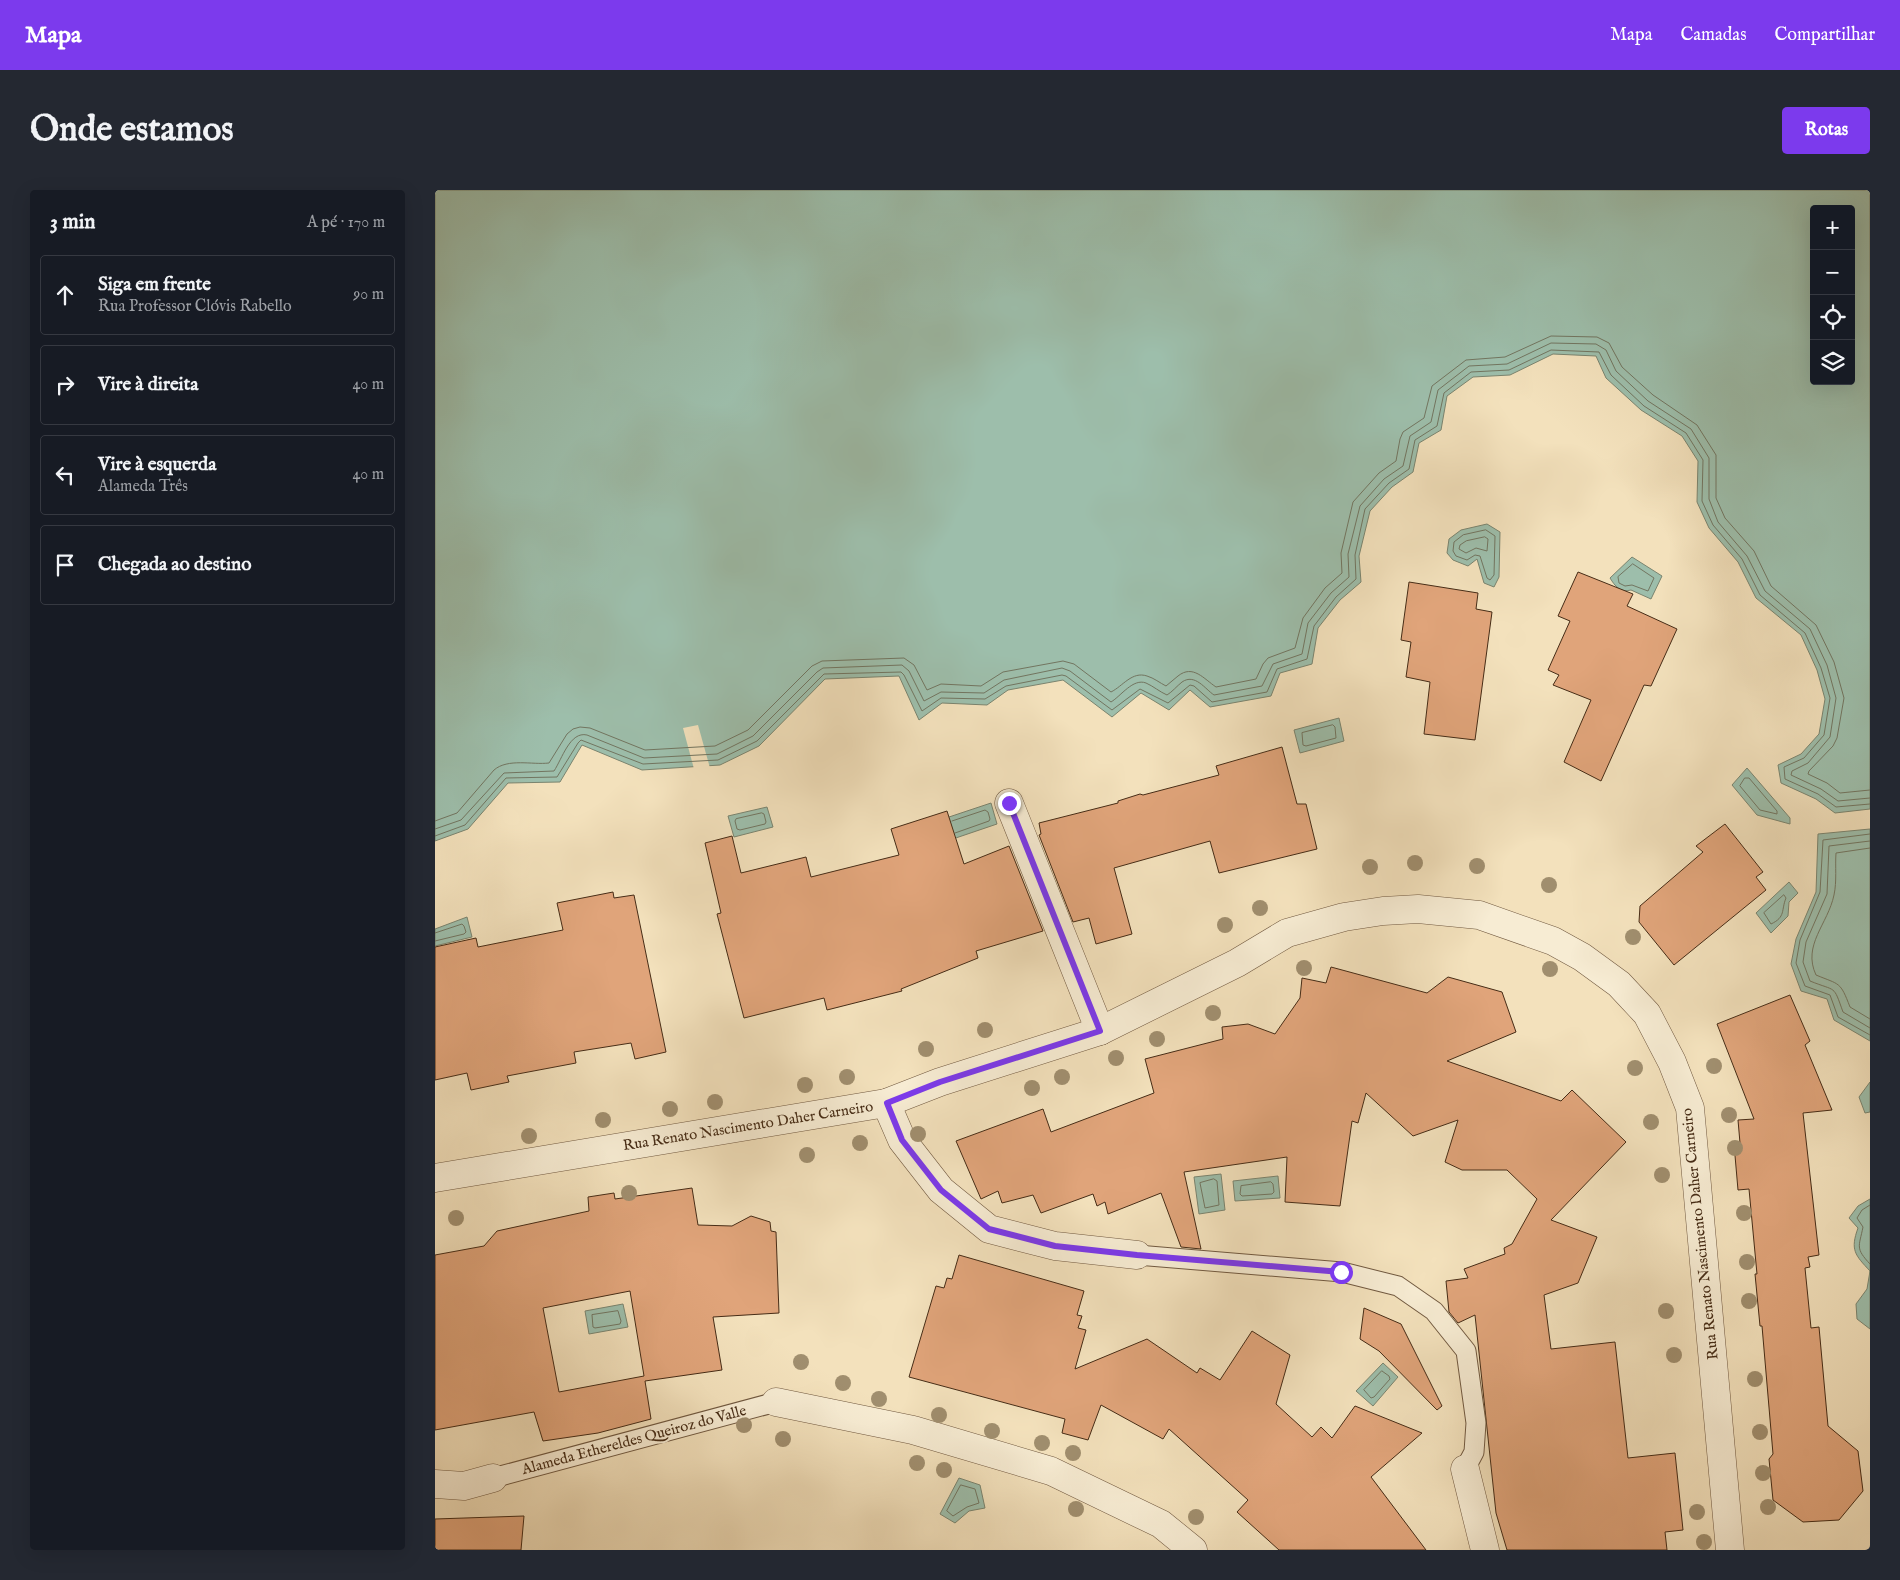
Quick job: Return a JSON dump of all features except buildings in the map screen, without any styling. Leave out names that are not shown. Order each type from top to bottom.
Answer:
[{"type":"street","points":[[1009,803],[1100,1031]]},
{"type":"street","name":"Rua Renato Nascimento Daher Carneiro","points":[[435,1178],[887,1103],[940,1082],[1100,1031],[1237,963],[1287,934],[1344,918],[1383,911],[1418,910],[1479,915],[1553,941],[1582,957],[1619,984],[1647,1014],[1672,1062],[1690,1108],[1730,1550]]},
{"type":"street","points":[[887,1103],[902,1140],[941,1190],[989,1229],[1055,1246],[1137,1255]]},
{"type":"street","points":[[776,1402],[913,1430],[1051,1471],[1161,1524],[1193,1550]]},
{"type":"street","points":[[1465,1469],[1485,1550]]},
{"type":"street","points":[[435,1484],[464,1486],[493,1478]]},
{"type":"lane","points":[[1137,1255],[1341,1272],[1397,1286],[1434,1311],[1465,1351],[1476,1423],[1473,1452],[1465,1469]]},
{"type":"lane","name":"Alameda Ethereldes Queiroz do Valle","points":[[493,1478],[776,1402]]},
{"type":"water","points":[[435,190],[1870,190],[1870,809],[1835,813],[1816,799],[1781,783],[1778,765],[1801,754],[1819,734],[1825,699],[1817,670],[1801,635],[1756,598],[1738,562],[1709,528],[1697,502],[1698,461],[1682,436],[1641,410],[1606,378],[1596,356],[1553,354],[1510,375],[1473,377],[1447,396],[1441,430],[1419,443],[1413,472],[1392,487],[1370,511],[1359,556],[1361,582],[1340,600],[1318,628],[1312,664],[1280,673],[1271,696],[1210,707],[1190,690],[1169,710],[1141,693],[1112,717],[1063,680],[1008,690],[987,705],[942,703],[919,720],[899,676],[825,679],[759,746],[720,765],[642,770],[582,745],[560,782],[508,783],[468,829],[435,841]]},
{"type":"water","points":[[1487,524],[1500,532],[1499,577],[1494,587],[1484,583],[1477,559],[1468,566],[1453,560],[1447,553],[1449,539],[1461,530]]},
{"type":"water","points":[[1632,557],[1662,576],[1651,599],[1631,590],[1621,590],[1610,578]]},
{"type":"water","points":[[1339,718],[1344,741],[1300,753],[1294,730]]},
{"type":"water","points":[[1747,768],[1790,818],[1790,824],[1757,815],[1732,785]]},
{"type":"water","points":[[991,803],[997,824],[944,842],[937,821]]},
{"type":"water","points":[[767,807],[773,827],[734,837],[728,816]]},
{"type":"water","points":[[1870,829],[1870,1041],[1834,1020],[1827,999],[1801,991],[1791,964],[1796,939],[1816,892],[1818,834]]},
{"type":"water","points":[[1789,882],[1798,893],[1789,902],[1788,916],[1771,933],[1756,913]]},
{"type":"water","points":[[467,917],[472,937],[435,946],[435,929]]},
{"type":"water","points":[[1870,1082],[1870,1112],[1865,1113],[1859,1097]]},
{"type":"water","points":[[1221,1174],[1225,1210],[1199,1214],[1194,1177]]},
{"type":"water","points":[[1278,1176],[1280,1198],[1235,1201],[1233,1181]]},
{"type":"water","points":[[1870,1199],[1870,1271],[1855,1252],[1854,1242],[1858,1228],[1849,1218],[1858,1206]]},
{"type":"water","points":[[1870,1271],[1870,1329],[1857,1319],[1856,1304],[1867,1289]]},
{"type":"water","points":[[623,1304],[628,1327],[589,1334],[585,1311]]},
{"type":"water","points":[[1383,1363],[1398,1377],[1373,1406],[1356,1391]]},
{"type":"water","points":[[959,1478],[980,1485],[985,1508],[969,1511],[955,1523],[940,1514]]},
{"type":"pier","points":[[698,725],[710,768],[694,769],[683,728]]},
{"type":"route","points":[[1009,803],[1100,1031],[940,1082],[887,1103],[902,1140],[941,1190],[989,1229],[1055,1246],[1137,1255],[1341,1272]]}]
